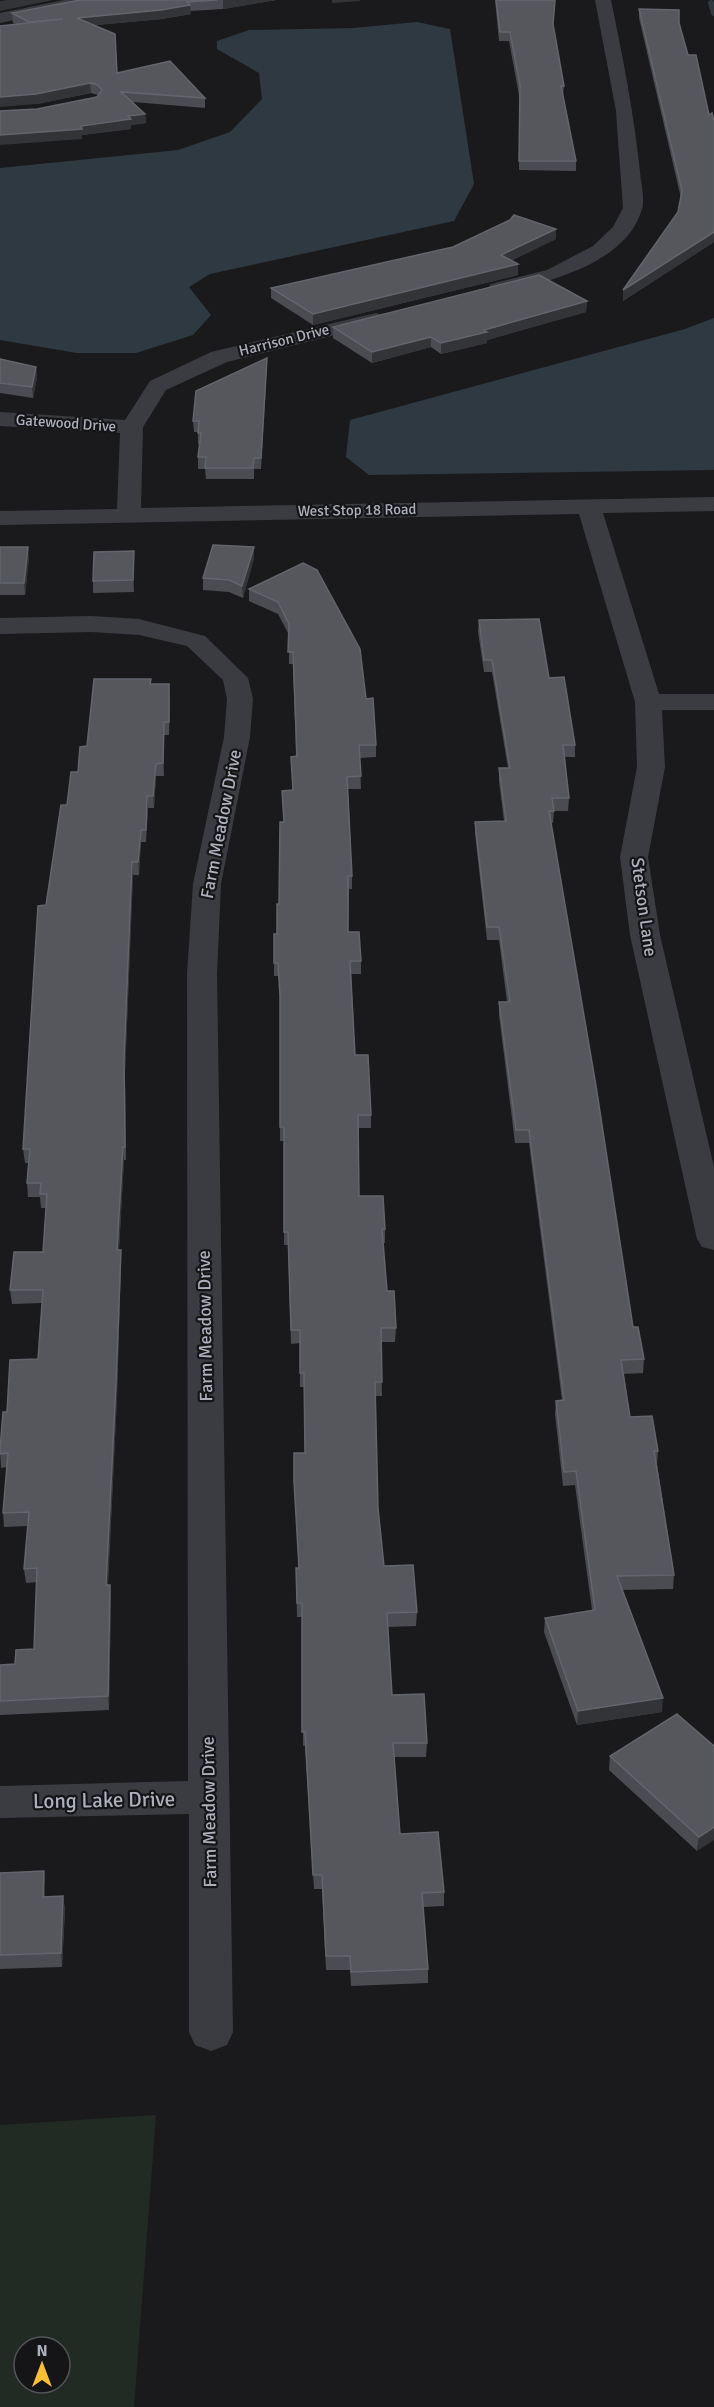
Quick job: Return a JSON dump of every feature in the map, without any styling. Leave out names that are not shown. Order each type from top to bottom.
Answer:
[{"type":"street","points":[[0,18],[89,0]]},
{"type":"street","points":[[473,294],[554,273],[600,250],[621,230],[633,208],[625,111],[603,0]]},
{"type":"street","name":"Harrison Drive","points":[[132,427],[158,386],[219,357],[289,338],[392,315]]},
{"type":"street","name":"Gatewood Drive","points":[[0,419],[132,427]]},
{"type":"street","points":[[129,513],[132,427]]},
{"type":"street","name":"West Stop 18 Road","points":[[0,518],[129,513],[714,504]]},
{"type":"street","name":"Stetson Lane","points":[[589,506],[648,702],[651,767],[634,857],[645,935],[714,1239]]},
{"type":"street","name":"Farm Meadow Drive","points":[[0,626],[91,624],[139,627],[196,641],[235,678],[240,699],[237,737],[207,884],[202,974],[211,2032]]},
{"type":"street","points":[[648,702],[714,702]]},
{"type":"street","name":"Long Lake Drive","points":[[0,1802],[208,1797]]},
{"type":"shaded area","points":[[417,22],[450,29],[474,184],[454,221],[210,274],[189,287],[211,315],[193,335],[136,353],[77,353],[0,340],[0,168],[178,150],[230,132],[262,99],[259,73],[217,49],[217,41],[249,30],[353,28]]},
{"type":"shaded area","points":[[714,318],[714,470],[369,475],[346,457],[350,420],[685,329]]},
{"type":"shaded area","points":[[156,2115],[134,2407],[0,2407],[0,2125]]},
{"type":"building","points":[[80,0],[217,0],[187,2],[190,5],[161,10],[77,18],[115,34],[117,73],[170,61],[205,98],[121,92],[145,114],[128,116],[131,119],[81,126],[82,129],[0,135],[0,111],[37,109],[97,97],[102,90],[98,85],[90,83],[36,94],[0,97],[0,26],[63,19],[29,22],[12,13]]},
{"type":"building","points":[[496,0],[555,0],[553,24],[564,86],[561,86],[576,161],[519,161],[520,85],[510,32],[500,32]]},
{"type":"building","points":[[639,9],[679,10],[679,23],[688,55],[696,55],[709,115],[712,113],[714,121],[714,232],[623,290],[678,212],[682,191]]},
{"type":"building","points":[[514,215],[556,229],[501,255],[518,264],[313,314],[271,288],[453,247],[510,220]]},
{"type":"building","points":[[539,275],[587,301],[484,330],[487,332],[441,343],[431,337],[372,352],[333,327]]},
{"type":"building","points":[[267,358],[261,458],[254,458],[253,468],[205,468],[206,457],[198,457],[201,433],[198,433],[199,421],[193,421],[196,391]]},
{"type":"building","points":[[0,359],[36,367],[32,387],[0,383]]},
{"type":"building","points":[[213,545],[254,547],[242,586],[229,580],[203,578]]},
{"type":"building","points":[[0,547],[28,547],[24,583],[0,583]]},
{"type":"building","points":[[134,551],[133,580],[93,581],[94,552]]},
{"type":"building","points":[[303,563],[317,570],[360,649],[366,699],[373,698],[376,745],[359,745],[361,776],[347,777],[352,876],[348,876],[348,932],[359,932],[361,961],[350,961],[355,1055],[368,1055],[371,1115],[358,1115],[359,1196],[383,1196],[385,1229],[382,1229],[387,1291],[394,1291],[396,1328],[381,1328],[382,1382],[375,1382],[378,1508],[384,1566],[413,1565],[417,1612],[387,1613],[392,1695],[424,1694],[427,1743],[393,1743],[400,1834],[438,1832],[444,1892],[422,1893],[428,1969],[351,1972],[350,1956],[326,1956],[322,1875],[313,1875],[305,1732],[302,1732],[302,1603],[297,1603],[296,1568],[299,1568],[294,1481],[294,1453],[305,1453],[304,1373],[300,1373],[300,1330],[291,1330],[288,1232],[284,1232],[284,1127],[280,1127],[280,996],[278,963],[274,963],[274,934],[277,934],[277,904],[279,904],[280,822],[284,822],[282,791],[293,790],[291,757],[297,756],[293,652],[288,652],[289,624],[278,602],[249,589]]},
{"type":"building","points":[[539,619],[549,678],[564,677],[575,745],[563,745],[569,798],[552,798],[554,811],[549,811],[596,1086],[633,1327],[638,1327],[644,1359],[621,1360],[630,1417],[652,1416],[658,1451],[654,1451],[674,1575],[617,1576],[663,1698],[578,1711],[545,1618],[595,1610],[576,1471],[564,1472],[556,1401],[564,1400],[529,1130],[516,1130],[499,1002],[510,1002],[499,927],[487,927],[475,822],[506,821],[499,768],[510,768],[492,660],[484,660],[479,620]]},
{"type":"building","points":[[94,679],[151,679],[150,684],[169,684],[169,722],[164,722],[163,763],[156,764],[153,796],[147,796],[146,830],[141,830],[138,862],[132,862],[124,1060],[125,1147],[123,1147],[117,1250],[121,1250],[106,1585],[110,1585],[108,1696],[0,1701],[0,1665],[15,1664],[16,1650],[34,1649],[37,1568],[24,1569],[29,1512],[3,1513],[8,1453],[0,1454],[0,1450],[3,1412],[7,1412],[10,1360],[38,1359],[43,1290],[10,1290],[14,1252],[43,1252],[47,1194],[40,1194],[41,1183],[27,1183],[30,1149],[23,1149],[38,906],[46,905],[61,805],[67,805],[71,772],[78,772],[80,747],[87,746]]},
{"type":"building","points":[[677,1714],[714,1746],[714,1827],[699,1837],[610,1756]]},
{"type":"building","points":[[44,1871],[43,1897],[63,1896],[61,1953],[0,1955],[0,1873]]},
{"type":"waterway","points":[[711,3],[714,13]]}]
